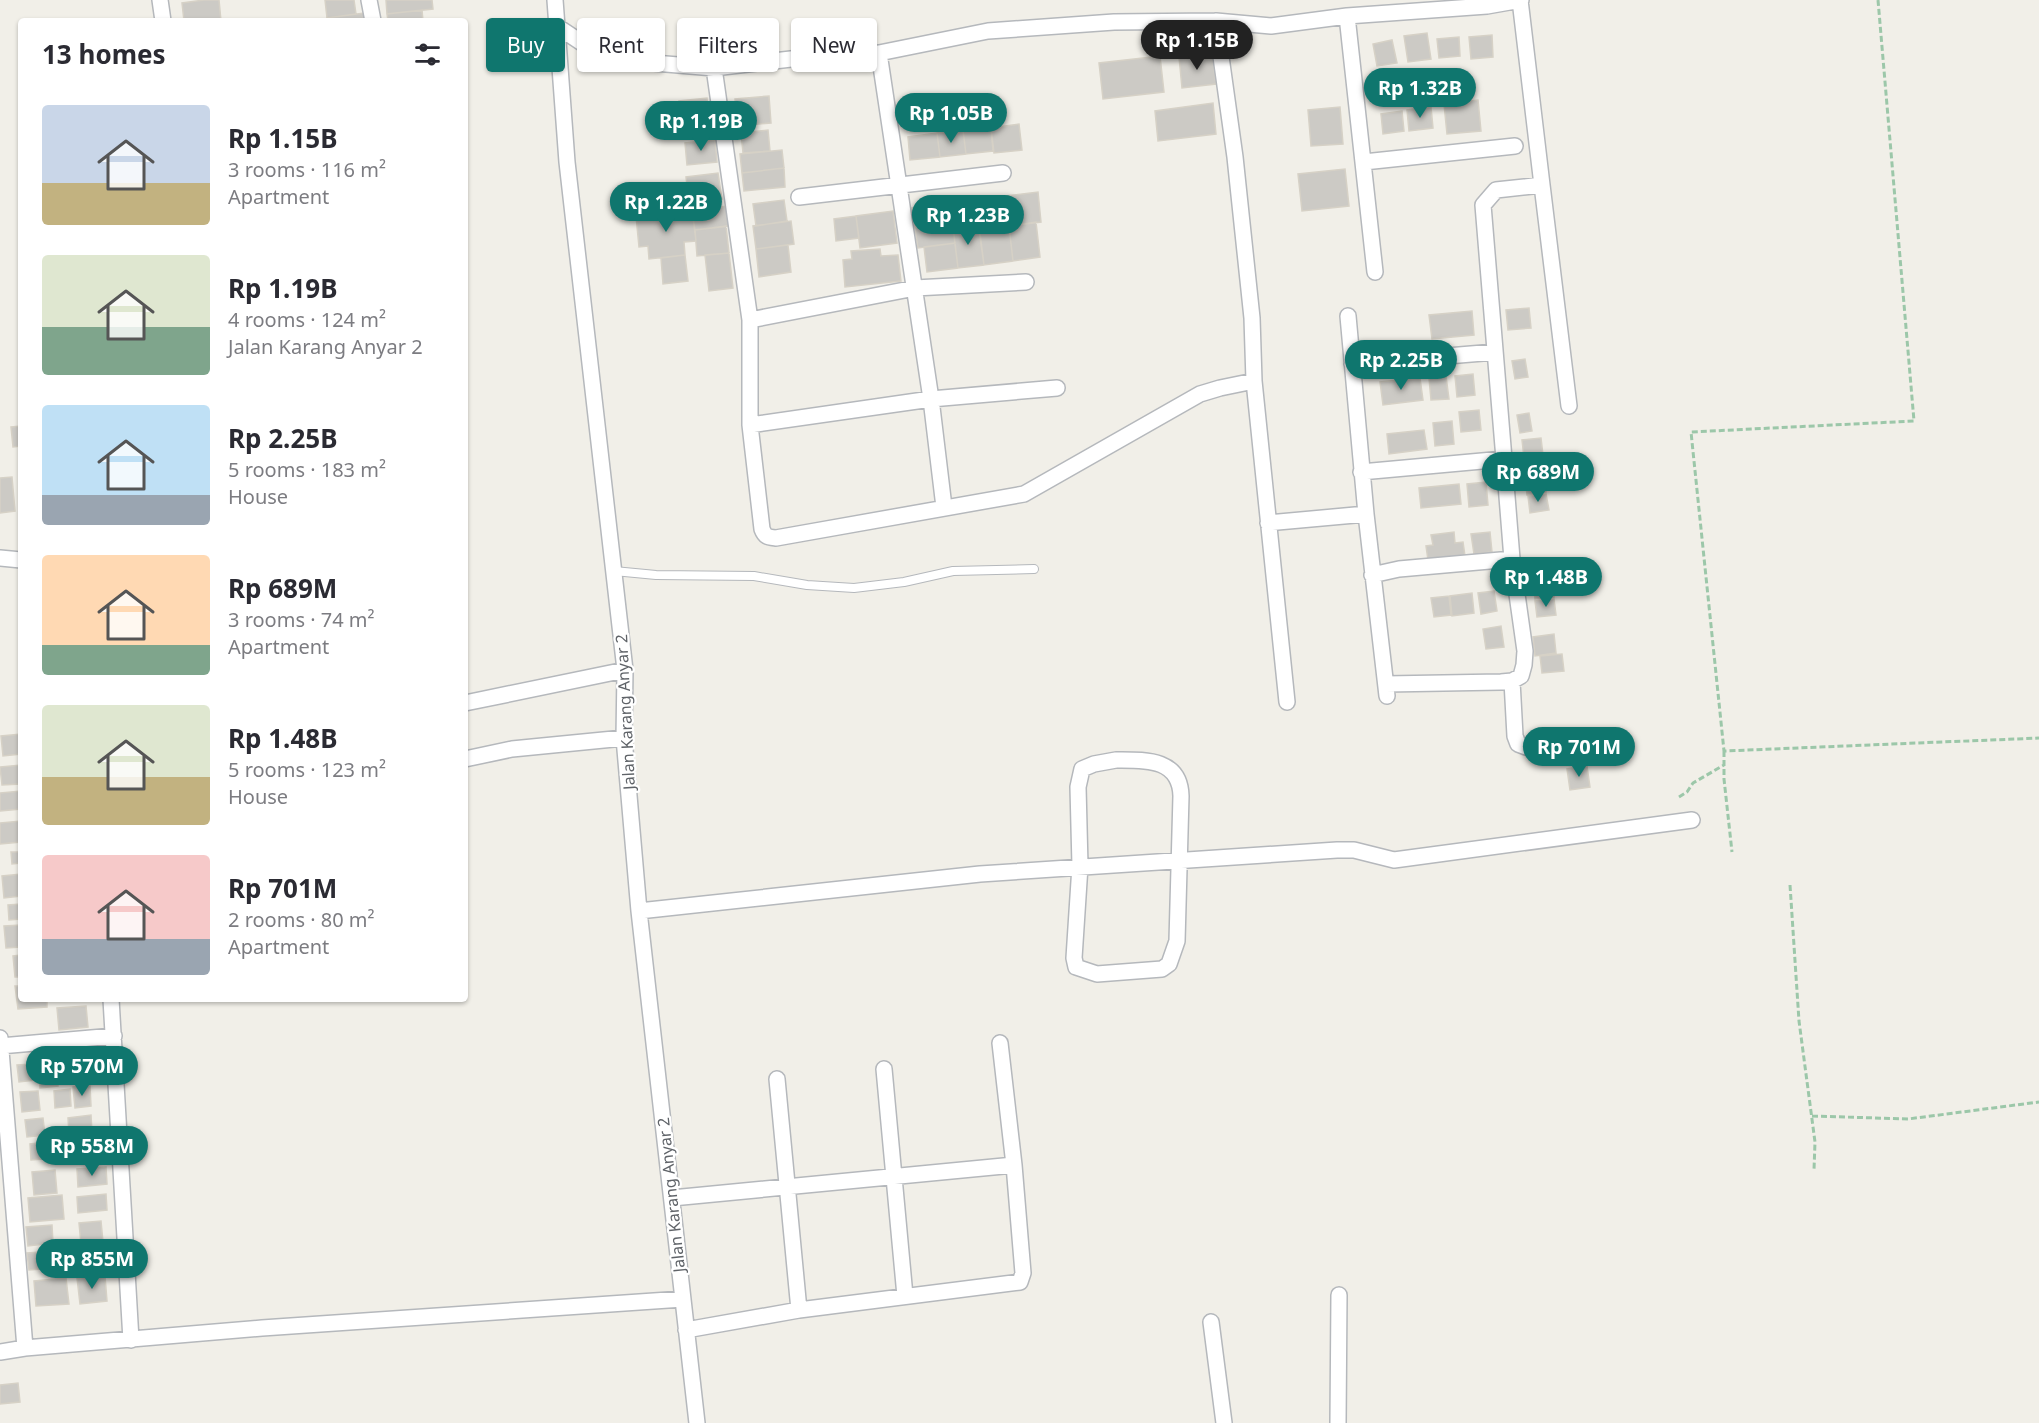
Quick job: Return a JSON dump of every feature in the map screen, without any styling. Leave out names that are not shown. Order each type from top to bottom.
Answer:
[{"type":"street","points":[[160,0],[163,18]]},
{"type":"street","points":[[369,0],[372,18]]},
{"type":"street","name":"Jalan Karang Anyar 2","points":[[555,0],[557,18]]},
{"type":"street","points":[[779,60],[879,53],[988,31],[1113,22],[1216,21],[1271,26],[1347,16],[1487,6],[1520,0],[1569,406]]},
{"type":"street","points":[[1347,16],[1375,272]]},
{"type":"street","points":[[1216,21],[1235,157],[1249,283],[1254,381],[1287,702]]},
{"type":"street","points":[[565,32],[597,53],[642,62],[677,65]]},
{"type":"street","points":[[879,53],[931,399],[944,507]]},
{"type":"street","name":"Jalan Karang Anyar 2","points":[[561,72],[567,162],[625,670],[624,738],[639,911],[697,1423]]},
{"type":"street","points":[[715,72],[750,320],[750,425],[764,535],[776,538],[1024,494],[1200,394],[1254,381]]},
{"type":"street","points":[[1364,162],[1515,146]]},
{"type":"street","points":[[799,197],[1003,173]]},
{"type":"street","points":[[1348,316],[1361,472],[1387,690],[1512,681],[1521,676],[1525,651],[1512,559],[1484,205],[1496,190],[1542,184]]},
{"type":"street","points":[[750,320],[915,288],[1026,282]]},
{"type":"street","points":[[1352,364],[1495,352]]},
{"type":"street","points":[[750,425],[931,399],[1057,388]]},
{"type":"street","points":[[1361,472],[1504,459]]},
{"type":"street","points":[[1268,523],[1366,514]]},
{"type":"street","points":[[0,558],[18,560]]},
{"type":"street","points":[[1372,575],[1399,569],[1512,559]]},
{"type":"street","points":[[468,702],[625,670]]},
{"type":"street","points":[[1512,681],[1515,736],[1518,744],[1526,747],[1565,743]]},
{"type":"street","points":[[468,758],[512,749],[624,738]]},
{"type":"street","points":[[1116,760],[1159,763],[1168,768],[1174,774],[1180,790],[1177,941],[1169,964],[1162,969],[1097,974],[1076,967],[1074,958],[1080,866],[1078,787],[1082,769],[1116,760]]},
{"type":"street","points":[[639,911],[969,875],[1080,866],[1337,850],[1354,850],[1394,860],[1692,820]]},
{"type":"street","points":[[111,1002],[131,1340]]},
{"type":"street","points":[[0,1046],[114,1036]]},
{"type":"street","points":[[0,1038],[25,1348]]},
{"type":"street","points":[[686,1330],[799,1310],[1020,1282],[1023,1273],[1014,1164],[1000,1043]]},
{"type":"street","points":[[884,1069],[905,1296]]},
{"type":"street","points":[[777,1079],[799,1310]]},
{"type":"street","points":[[672,1198],[1014,1164]]},
{"type":"street","points":[[1338,1423],[1339,1294]]},
{"type":"street","points":[[0,1352],[25,1348],[285,1327],[683,1299]]},
{"type":"street","points":[[1211,1322],[1224,1423]]},
{"type":"lane","points":[[614,571],[656,575],[754,576],[807,585],[854,588],[904,582],[953,571],[1034,569]]},
{"type":"path","points":[[1732,852],[1724,751],[1691,432],[1914,421],[1878,0]]},
{"type":"path","points":[[1724,751],[2039,738]]},
{"type":"path","points":[[1679,796],[1687,792],[1693,783],[1724,765]]},
{"type":"path","points":[[1791,885],[1799,1022],[1812,1116],[1811,1126],[1815,1142],[1814,1170]]},
{"type":"path","points":[[1812,1116],[1908,1119],[2039,1102]]},
{"type":"building","points":[[219,0],[221,18],[184,18],[182,3]]},
{"type":"building","points":[[325,0],[354,0],[356,14],[327,18]]},
{"type":"building","points":[[386,0],[432,0],[433,9],[387,14]]},
{"type":"building","points":[[422,10],[423,18],[388,18],[387,14]]},
{"type":"building","points":[[364,13],[365,18],[327,18]]},
{"type":"building","points":[[1427,33],[1431,59],[1408,62],[1404,36]]},
{"type":"building","points":[[1492,35],[1493,57],[1471,59],[1469,37]]},
{"type":"building","points":[[1459,37],[1460,56],[1439,58],[1437,39]]},
{"type":"building","points":[[1392,40],[1397,63],[1377,66],[1373,44]]},
{"type":"building","points":[[1212,53],[1216,84],[1182,88],[1179,57]]},
{"type":"building","points":[[1160,56],[1164,92],[1103,99],[1099,63]]},
{"type":"building","points":[[769,96],[771,123],[737,126],[735,99]]},
{"type":"building","points":[[707,98],[710,124],[682,127],[679,101]]},
{"type":"building","points":[[1478,100],[1481,131],[1447,134],[1444,104]]},
{"type":"building","points":[[1213,103],[1216,134],[1158,141],[1155,111]]},
{"type":"building","points":[[1340,107],[1343,144],[1311,146],[1308,110]]},
{"type":"building","points":[[1431,107],[1433,128],[1409,131],[1407,110]]},
{"type":"building","points":[[1402,111],[1404,131],[1383,134],[1381,114]]},
{"type":"building","points":[[1019,124],[1022,150],[994,153],[991,128]]},
{"type":"building","points":[[991,128],[993,151],[966,154],[963,130]]},
{"type":"building","points":[[768,130],[770,151],[743,153],[741,133]]},
{"type":"building","points":[[963,130],[966,154],[940,157],[937,133]]},
{"type":"building","points":[[937,133],[940,157],[910,160],[908,137]]},
{"type":"building","points":[[715,140],[717,162],[687,165],[685,143]]},
{"type":"building","points":[[782,150],[784,168],[742,173],[740,154]]},
{"type":"building","points":[[784,168],[785,187],[744,191],[742,173]]},
{"type":"building","points":[[1345,169],[1349,206],[1302,211],[1298,174]]},
{"type":"building","points":[[718,173],[722,199],[689,203],[686,177]]},
{"type":"building","points":[[1038,192],[1041,222],[1009,226],[1005,196]]},
{"type":"building","points":[[1005,196],[1009,226],[979,230],[976,200]]},
{"type":"building","points":[[784,200],[787,221],[756,226],[753,204]]},
{"type":"building","points":[[976,200],[979,225],[953,228],[950,203]]},
{"type":"building","points":[[950,203],[955,243],[918,248],[912,208]]},
{"type":"building","points":[[728,206],[730,226],[695,230],[692,210]]},
{"type":"building","points":[[692,210],[696,241],[684,242],[685,255],[649,259],[648,246],[639,247],[636,216]]},
{"type":"building","points":[[893,211],[897,243],[860,248],[856,216]]},
{"type":"building","points":[[856,216],[859,238],[836,241],[834,219]]},
{"type":"building","points":[[791,221],[794,244],[756,249],[753,226]]},
{"type":"building","points":[[1036,222],[1040,257],[1013,261],[1009,226]]},
{"type":"building","points":[[979,225],[984,265],[958,268],[953,228]]},
{"type":"building","points":[[726,226],[729,253],[697,256],[695,230]]},
{"type":"building","points":[[1009,226],[1013,261],[984,265],[979,230]]},
{"type":"building","points":[[955,243],[958,268],[927,272],[924,247]]},
{"type":"building","points":[[788,245],[791,272],[759,277],[756,249]]},
{"type":"building","points":[[880,249],[881,256],[898,255],[901,281],[845,287],[843,260],[852,259],[851,251]]},
{"type":"building","points":[[729,253],[733,288],[709,291],[705,255]]},
{"type":"building","points":[[685,255],[688,281],[663,284],[661,258]]},
{"type":"building","points":[[1529,308],[1531,328],[1508,330],[1506,310]]},
{"type":"building","points":[[1472,311],[1474,335],[1432,339],[1429,315]]},
{"type":"building","points":[[1525,359],[1528,377],[1515,379],[1512,361]]},
{"type":"building","points":[[1473,374],[1475,395],[1457,397],[1455,376]]},
{"type":"building","points":[[1446,376],[1449,399],[1431,400],[1429,378]]},
{"type":"building","points":[[1420,378],[1423,400],[1383,405],[1380,382]]},
{"type":"building","points":[[1479,410],[1481,430],[1461,432],[1459,412]]},
{"type":"building","points":[[1529,413],[1532,431],[1520,433],[1517,415]]},
{"type":"building","points":[[1452,421],[1454,444],[1435,446],[1433,423]]},
{"type":"building","points":[[18,426],[18,446],[13,447],[11,427]]},
{"type":"building","points":[[1424,430],[1427,449],[1389,454],[1387,434]]},
{"type":"building","points":[[1541,438],[1543,455],[1524,458],[1522,440]]},
{"type":"building","points":[[1543,473],[1546,492],[1527,495],[1525,475]]},
{"type":"building","points":[[12,477],[15,511],[0,513],[0,478]]},
{"type":"building","points":[[1486,482],[1488,505],[1469,507],[1467,484]]},
{"type":"building","points":[[1459,484],[1461,504],[1421,508],[1419,488]]},
{"type":"building","points":[[1546,494],[1549,510],[1530,513],[1528,496]]},
{"type":"building","points":[[1454,532],[1455,543],[1463,542],[1465,556],[1428,560],[1426,546],[1433,545],[1431,535]]},
{"type":"building","points":[[1490,532],[1492,552],[1474,554],[1471,534]]},
{"type":"building","points":[[1552,578],[1554,597],[1535,599],[1533,580]]},
{"type":"building","points":[[1494,591],[1497,611],[1481,614],[1478,593]]},
{"type":"building","points":[[1472,593],[1474,613],[1452,616],[1450,596]]},
{"type":"building","points":[[1449,596],[1451,615],[1434,617],[1431,598]]},
{"type":"building","points":[[1554,599],[1556,615],[1537,617],[1535,601]]},
{"type":"building","points":[[1501,626],[1504,647],[1486,649],[1483,629]]},
{"type":"building","points":[[1554,634],[1556,653],[1535,656],[1533,637]]},
{"type":"building","points":[[1562,654],[1564,671],[1542,673],[1540,656]]},
{"type":"building","points":[[18,734],[18,754],[3,756],[1,736]]},
{"type":"building","points":[[18,765],[18,784],[2,785],[0,767]]},
{"type":"building","points":[[1587,766],[1590,787],[1570,790],[1567,769]]},
{"type":"building","points":[[18,791],[18,809],[0,811],[0,793]]},
{"type":"building","points":[[18,821],[18,842],[0,844],[0,823]]},
{"type":"building","points":[[11,852],[18,852],[18,863],[12,864]]},
{"type":"building","points":[[18,874],[18,896],[4,898],[2,876]]},
{"type":"building","points":[[18,904],[18,919],[9,920],[8,905]]},
{"type":"building","points":[[18,925],[18,947],[6,948],[4,926]]},
{"type":"building","points":[[18,955],[18,977],[15,977],[13,956]]},
{"type":"building","points":[[15,986],[18,986],[18,1002],[47,1002],[47,1007],[18,1009]]},
{"type":"building","points":[[86,1006],[88,1027],[59,1030],[57,1008]]},
{"type":"building","points":[[96,1056],[98,1075],[75,1077],[73,1058]]},
{"type":"building","points":[[56,1059],[58,1086],[40,1088],[38,1060]]},
{"type":"building","points":[[33,1064],[35,1080],[19,1082],[17,1065]]},
{"type":"building","points":[[90,1086],[91,1106],[75,1108],[73,1087]]},
{"type":"building","points":[[70,1089],[71,1106],[55,1108],[54,1091]]},
{"type":"building","points":[[38,1091],[40,1110],[22,1112],[20,1092]]},
{"type":"building","points":[[91,1115],[92,1132],[69,1134],[68,1118]]},
{"type":"building","points":[[43,1118],[45,1135],[27,1137],[25,1120]]},
{"type":"building","points":[[95,1139],[97,1159],[67,1161],[65,1142]]},
{"type":"building","points":[[55,1141],[57,1158],[31,1160],[30,1144]]},
{"type":"building","points":[[106,1167],[107,1184],[78,1187],[77,1169]]},
{"type":"building","points":[[55,1170],[57,1193],[34,1195],[32,1172]]},
{"type":"building","points":[[106,1194],[107,1210],[78,1213],[77,1197]]},
{"type":"building","points":[[62,1195],[64,1219],[30,1222],[28,1198]]},
{"type":"building","points":[[101,1221],[103,1242],[81,1244],[79,1223]]},
{"type":"building","points":[[52,1225],[53,1243],[28,1246],[26,1227]]},
{"type":"building","points":[[54,1251],[55,1268],[29,1270],[27,1253]]},
{"type":"building","points":[[101,1253],[103,1272],[82,1273],[81,1255]]},
{"type":"building","points":[[105,1276],[107,1301],[80,1304],[77,1278]]},
{"type":"building","points":[[66,1278],[69,1304],[36,1306],[34,1281]]},
{"type":"building","points":[[18,1383],[20,1402],[0,1404],[0,1385]]}]
